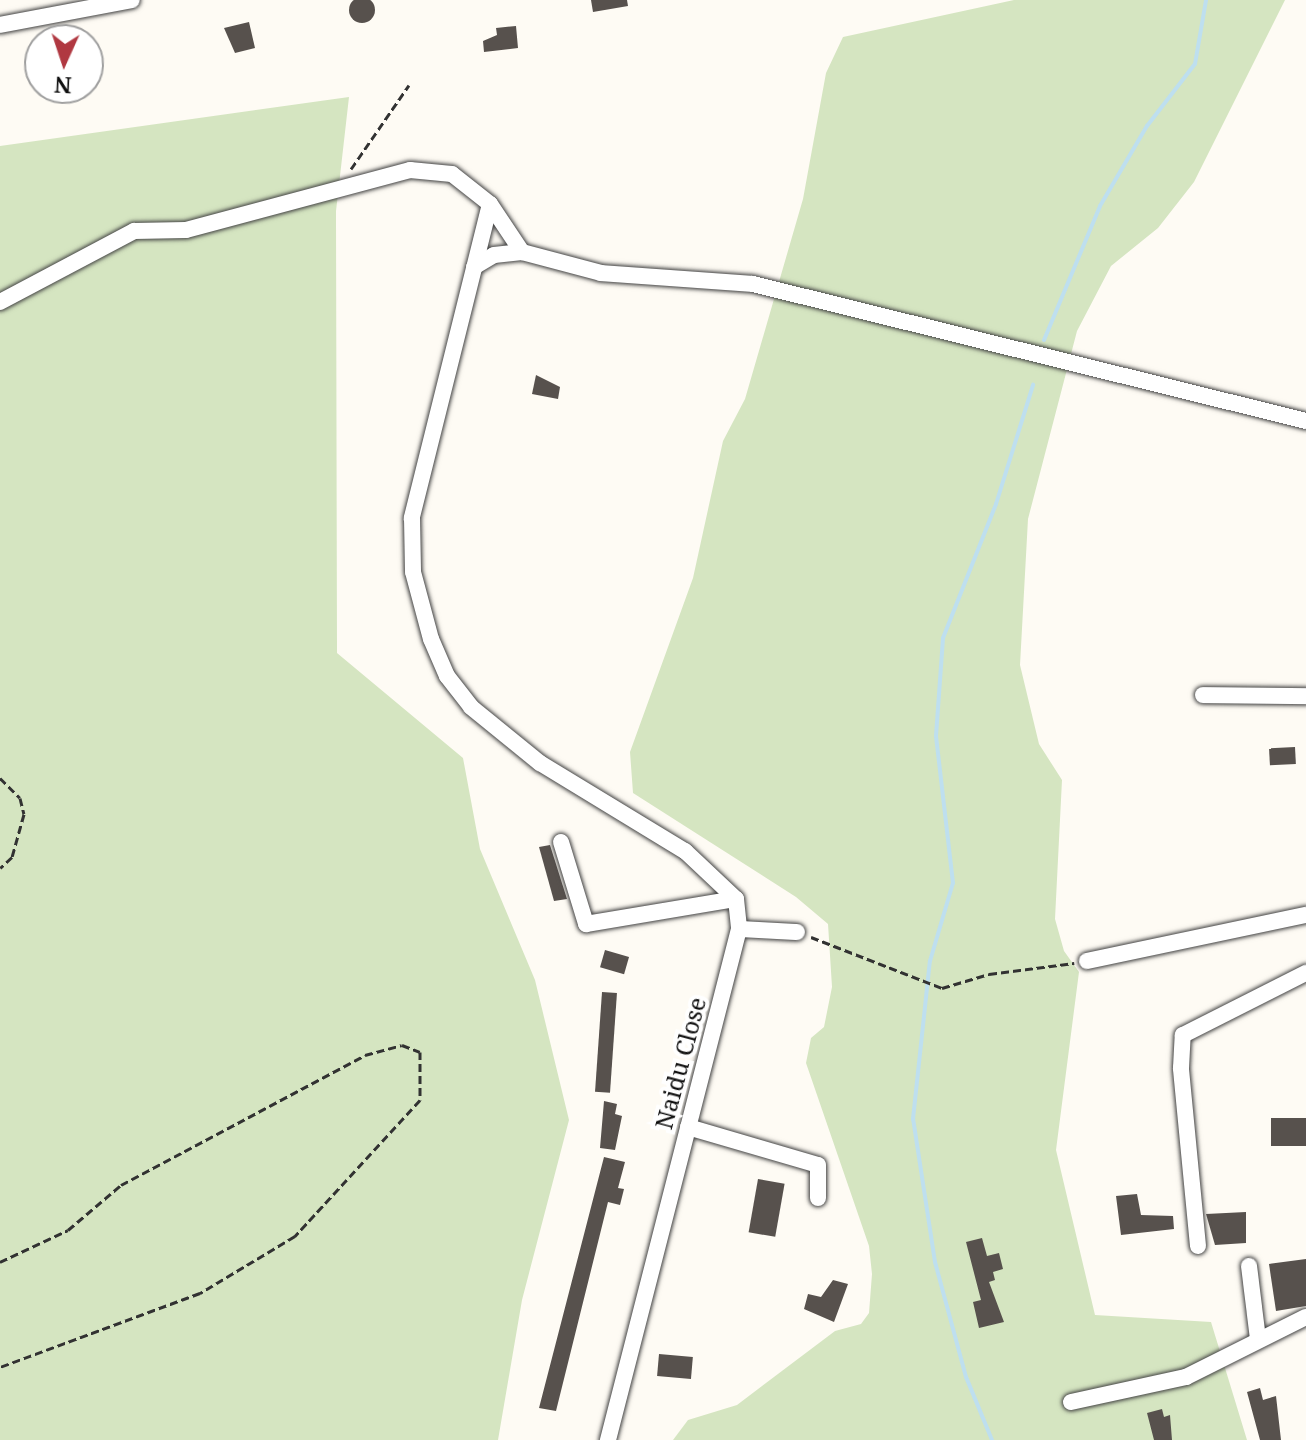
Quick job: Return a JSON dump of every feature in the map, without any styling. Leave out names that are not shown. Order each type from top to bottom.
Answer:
[{"type":"street","points":[[0,25],[132,0]]},
{"type":"street","points":[[0,302],[134,231],[186,230],[410,170],[442,170],[490,204],[522,252]]},
{"type":"street","points":[[490,204],[412,518],[413,572],[431,639],[456,691],[502,736],[567,780],[685,851],[736,899]]},
{"type":"street","points":[[474,267],[494,255],[522,252],[601,273],[753,284],[1306,421]]},
{"type":"street","points":[[1203,695],[1306,696]]},
{"type":"street","points":[[561,842],[586,924],[736,899]]},
{"type":"street","name":"Naidu Close","points":[[608,1440],[739,929],[736,899]]},
{"type":"street","points":[[1087,961],[1306,915]]},
{"type":"street","points":[[739,929],[797,932]]},
{"type":"street","points":[[1198,1246],[1181,1068],[1183,1035],[1306,973]]},
{"type":"street","points":[[688,1127],[818,1165],[818,1198]]},
{"type":"street","points":[[1249,1266],[1258,1339]]},
{"type":"street","points":[[1071,1402],[1186,1377],[1306,1317]]},
{"type":"path","points":[[345,188],[409,85]]},
{"type":"path","points":[[0,778],[20,798],[24,814],[12,857],[0,868]]},
{"type":"path","points":[[797,932],[861,951],[914,980],[942,988],[989,974],[1087,961]]},
{"type":"path","points":[[0,1262],[68,1230],[121,1185],[365,1055],[402,1045],[420,1052],[420,1100],[295,1236],[200,1293],[0,1367]]},
{"type":"green space","points":[[1014,0],[1285,0],[1194,182],[1158,228],[1111,266],[1077,331],[1028,519],[1020,665],[1039,744],[1062,780],[1055,919],[1064,951],[1079,972],[1056,1150],[1095,1315],[1211,1322],[1247,1440],[673,1440],[688,1420],[737,1405],[835,1331],[861,1324],[869,1313],[872,1274],[869,1246],[806,1063],[811,1038],[824,1027],[832,987],[828,924],[796,897],[633,793],[630,752],[693,578],[723,441],[745,399],[803,199],[826,73],[843,37]]},
{"type":"green space","points":[[349,97],[336,211],[337,653],[463,758],[480,849],[535,980],[569,1120],[522,1300],[498,1440],[0,1440],[0,146]]},
{"type":"building","points":[[362,-3],[371,1],[375,10],[371,19],[362,23],[353,19],[349,10],[353,1]]},
{"type":"building","points":[[591,0],[627,0],[628,6],[593,12]]},
{"type":"building","points":[[249,22],[255,48],[235,53],[224,28]]},
{"type":"building","points":[[516,26],[518,48],[484,52],[483,41],[497,35],[496,28]]},
{"type":"building","points":[[536,375],[560,387],[558,399],[532,394]]},
{"type":"building","points":[[1295,747],[1296,764],[1270,765],[1269,748]]},
{"type":"building","points":[[550,845],[567,899],[554,901],[539,847]]},
{"type":"building","points":[[605,950],[629,957],[624,974],[600,967]]},
{"type":"building","points":[[602,992],[617,993],[610,1093],[595,1092]]},
{"type":"building","points":[[604,1101],[617,1104],[615,1114],[622,1116],[615,1150],[600,1148]]},
{"type":"building","points":[[1271,1118],[1306,1118],[1306,1146],[1271,1146]]},
{"type":"building","points":[[604,1157],[625,1162],[618,1188],[624,1189],[620,1205],[608,1202],[556,1411],[539,1408]]},
{"type":"building","points":[[758,1179],[785,1184],[775,1237],[749,1232]]},
{"type":"building","points":[[1137,1194],[1141,1215],[1173,1216],[1174,1229],[1121,1235],[1116,1196]]},
{"type":"building","points":[[1246,1212],[1246,1243],[1215,1245],[1206,1214]]},
{"type":"building","points":[[982,1238],[987,1256],[999,1253],[1003,1269],[993,1272],[995,1280],[989,1282],[1004,1322],[979,1328],[973,1302],[981,1300],[966,1242]]},
{"type":"building","points":[[1306,1259],[1306,1306],[1276,1311],[1269,1264]]},
{"type":"building","points":[[833,1280],[848,1284],[834,1322],[804,1309],[808,1294],[821,1297]]},
{"type":"building","points":[[659,1354],[693,1357],[691,1379],[657,1376]]},
{"type":"building","points":[[1260,1388],[1263,1400],[1276,1396],[1281,1440],[1260,1440],[1247,1392]]},
{"type":"building","points":[[1162,1409],[1164,1417],[1170,1415],[1172,1440],[1154,1440],[1147,1413]]},
{"type":"waterway","points":[[1044,340],[1100,206],[1147,126],[1195,64],[1206,0]]},
{"type":"waterway","points":[[992,1440],[966,1377],[935,1262],[913,1119],[930,961],[953,883],[936,736],[943,638],[996,504],[1033,385]]}]
